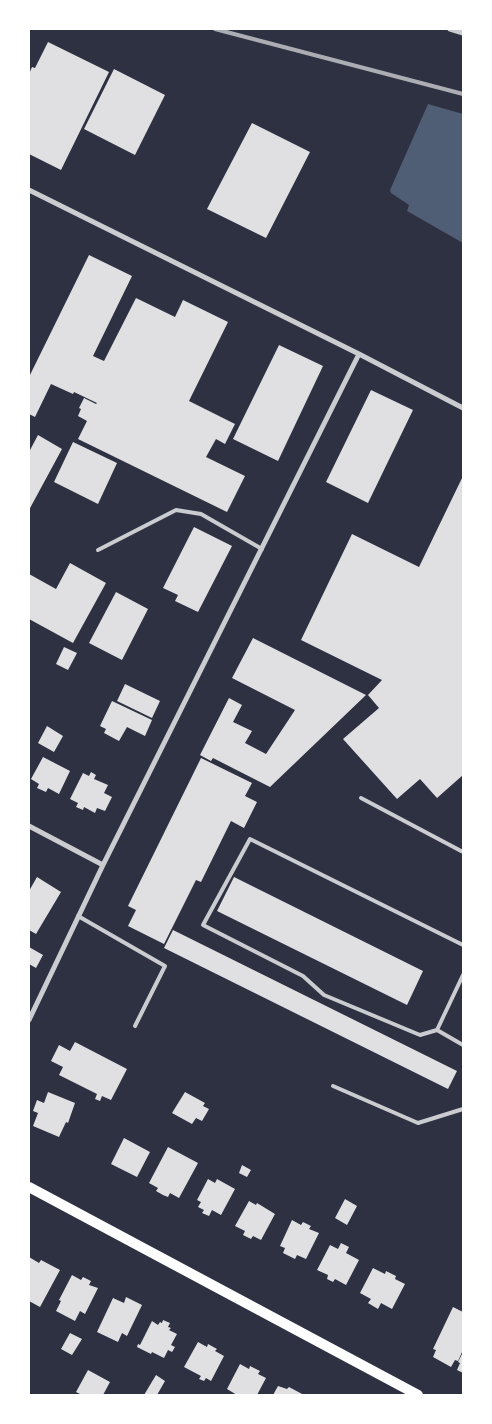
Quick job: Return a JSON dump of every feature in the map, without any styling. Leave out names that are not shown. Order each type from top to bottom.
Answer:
[{"type":"main road","points":[[29,1187],[418,1395]]},
{"type":"street","points":[[451,29],[463,32]]},
{"type":"street","points":[[29,190],[359,354],[463,408]]},
{"type":"street","points":[[29,1020],[103,865],[359,354]]},
{"type":"street","points":[[29,826],[103,865]]},
{"type":"lane","points":[[98,550],[176,510],[201,514],[262,549]]},
{"type":"lane","points":[[361,798],[463,852]]},
{"type":"lane","points":[[463,945],[250,839],[202,925],[303,976],[324,995],[420,1035],[437,1030],[463,1045]]},
{"type":"lane","points":[[78,916],[165,966],[135,1026]]},
{"type":"lane","points":[[437,1030],[463,975]]},
{"type":"lane","points":[[333,1086],[418,1123],[463,1109]]},
{"type":"water","points":[[428,104],[463,114],[463,243],[407,211],[409,205],[391,193],[390,190]]},
{"type":"building","points":[[48,42],[109,72],[61,170],[29,154],[29,74],[32,67],[35,68]]},
{"type":"building","points":[[114,69],[165,95],[135,155],[84,129]]},
{"type":"building","points":[[252,123],[310,152],[266,238],[207,209]]},
{"type":"building","points":[[89,255],[132,276],[93,356],[104,361],[136,298],[175,317],[183,300],[228,322],[189,401],[235,424],[225,444],[216,439],[206,457],[245,476],[227,512],[78,439],[87,421],[78,416],[81,409],[79,408],[84,398],[97,403],[51,384],[35,417],[29,414],[29,377]]},
{"type":"building","points":[[279,345],[323,366],[278,461],[233,439]]},
{"type":"building","points":[[371,390],[413,410],[368,503],[326,482]]},
{"type":"building","points":[[38,435],[62,449],[29,510],[29,452]]},
{"type":"building","points":[[73,442],[117,463],[98,504],[54,482]]},
{"type":"building","points":[[463,476],[463,775],[437,798],[420,779],[397,799],[343,739],[379,708],[368,695],[382,680],[301,640],[352,534],[419,567]]},
{"type":"building","points":[[194,527],[232,546],[198,612],[175,601],[178,595],[163,588]]},
{"type":"building","points":[[70,563],[106,583],[73,643],[29,619],[29,574],[56,589]]},
{"type":"building","points":[[116,592],[148,609],[122,660],[89,643]]},
{"type":"building","points":[[253,638],[366,695],[270,787],[213,758],[211,761],[200,755],[229,698],[242,705],[233,722],[252,731],[245,743],[266,754],[295,710],[232,678]]},
{"type":"building","points":[[64,647],[77,653],[68,670],[56,664]]},
{"type":"building","points":[[125,684],[160,701],[152,718],[117,701]]},
{"type":"building","points":[[112,701],[152,720],[145,736],[127,727],[119,741],[104,733],[106,729],[100,726]]},
{"type":"building","points":[[47,726],[63,736],[54,752],[38,743]]},
{"type":"building","points":[[43,757],[70,771],[59,794],[48,788],[46,792],[37,788],[39,784],[31,779]]},
{"type":"building","points":[[201,758],[252,783],[245,796],[257,802],[244,828],[231,821],[201,882],[196,880],[164,944],[128,926],[136,910],[128,906]]},
{"type":"building","points":[[91,772],[96,775],[94,779],[108,785],[104,793],[112,797],[105,811],[97,808],[95,813],[84,807],[83,810],[76,807],[78,803],[70,799],[83,773],[89,776]]},
{"type":"building","points":[[37,877],[61,892],[36,934],[29,930],[29,891]]},
{"type":"building","points":[[234,877],[423,971],[407,1005],[217,911]]},
{"type":"building","points":[[173,930],[457,1071],[448,1089],[164,948]]},
{"type":"building","points":[[29,947],[43,955],[36,968],[29,964]]},
{"type":"building","points":[[75,1042],[127,1069],[111,1100],[102,1096],[100,1101],[95,1099],[97,1094],[59,1075],[63,1067],[51,1061],[59,1045],[70,1051]]},
{"type":"building","points":[[48,1092],[75,1103],[68,1123],[66,1122],[59,1137],[33,1126],[38,1113],[33,1111],[37,1100],[44,1103]]},
{"type":"building","points":[[185,1092],[205,1103],[203,1106],[209,1109],[202,1121],[196,1118],[192,1124],[172,1113]]},
{"type":"building","points":[[124,1138],[150,1152],[137,1177],[111,1164]]},
{"type":"building","points":[[168,1147],[198,1163],[179,1198],[170,1193],[168,1197],[163,1195],[156,1191],[158,1188],[149,1183]]},
{"type":"building","points":[[242,1165],[251,1170],[247,1177],[239,1173]]},
{"type":"building","points":[[208,1179],[215,1183],[217,1179],[235,1189],[221,1215],[212,1210],[209,1216],[202,1213],[204,1210],[198,1207],[201,1202],[197,1200]]},
{"type":"building","points":[[345,1199],[357,1206],[347,1225],[335,1218]]},
{"type":"building","points":[[249,1201],[256,1205],[257,1203],[275,1214],[261,1240],[253,1236],[251,1239],[243,1235],[245,1231],[235,1226]]},
{"type":"building","points":[[292,1220],[301,1225],[303,1222],[311,1226],[309,1229],[319,1233],[306,1259],[297,1255],[295,1259],[283,1253],[285,1248],[280,1246]]},
{"type":"building","points":[[341,1243],[349,1247],[346,1253],[359,1260],[346,1285],[335,1279],[333,1282],[327,1279],[328,1275],[317,1270],[330,1245],[338,1249]]},
{"type":"building","points":[[29,1257],[39,1263],[41,1260],[60,1270],[40,1307],[29,1301]]},
{"type":"building","points":[[373,1268],[385,1274],[386,1271],[396,1276],[395,1279],[405,1284],[392,1309],[381,1303],[378,1309],[368,1303],[371,1299],[360,1293]]},
{"type":"building","points":[[72,1275],[81,1280],[83,1277],[91,1281],[89,1285],[98,1288],[85,1314],[80,1311],[75,1321],[56,1311],[61,1301],[59,1300]]},
{"type":"building","points":[[126,1297],[142,1305],[127,1336],[122,1333],[118,1342],[97,1332],[113,1298],[124,1303]]},
{"type":"building","points":[[453,1307],[463,1312],[463,1350],[458,1361],[455,1360],[451,1367],[433,1357],[436,1350],[433,1349]]},
{"type":"building","points":[[163,1320],[170,1323],[168,1327],[171,1328],[169,1330],[177,1334],[171,1345],[175,1347],[172,1352],[168,1350],[164,1358],[137,1347],[138,1344],[140,1345],[152,1321],[158,1325]]},
{"type":"building","points":[[70,1333],[82,1339],[72,1355],[61,1349]]},
{"type":"building","points":[[198,1342],[207,1347],[208,1344],[224,1356],[211,1381],[206,1378],[204,1381],[199,1379],[201,1376],[184,1367]]},
{"type":"building","points":[[463,1352],[463,1373],[457,1370],[460,1363],[458,1362]]},
{"type":"building","points":[[240,1364],[249,1369],[250,1366],[260,1371],[258,1374],[266,1378],[257,1395],[237,1395],[227,1389]]},
{"type":"building","points":[[88,1370],[110,1382],[103,1395],[82,1395],[76,1392]]},
{"type":"building","points":[[156,1375],[165,1381],[157,1395],[144,1395]]},
{"type":"building","points":[[278,1386],[287,1389],[289,1387],[304,1395],[273,1395]]},
{"type":"railway","points":[[215,29],[463,94]]}]
